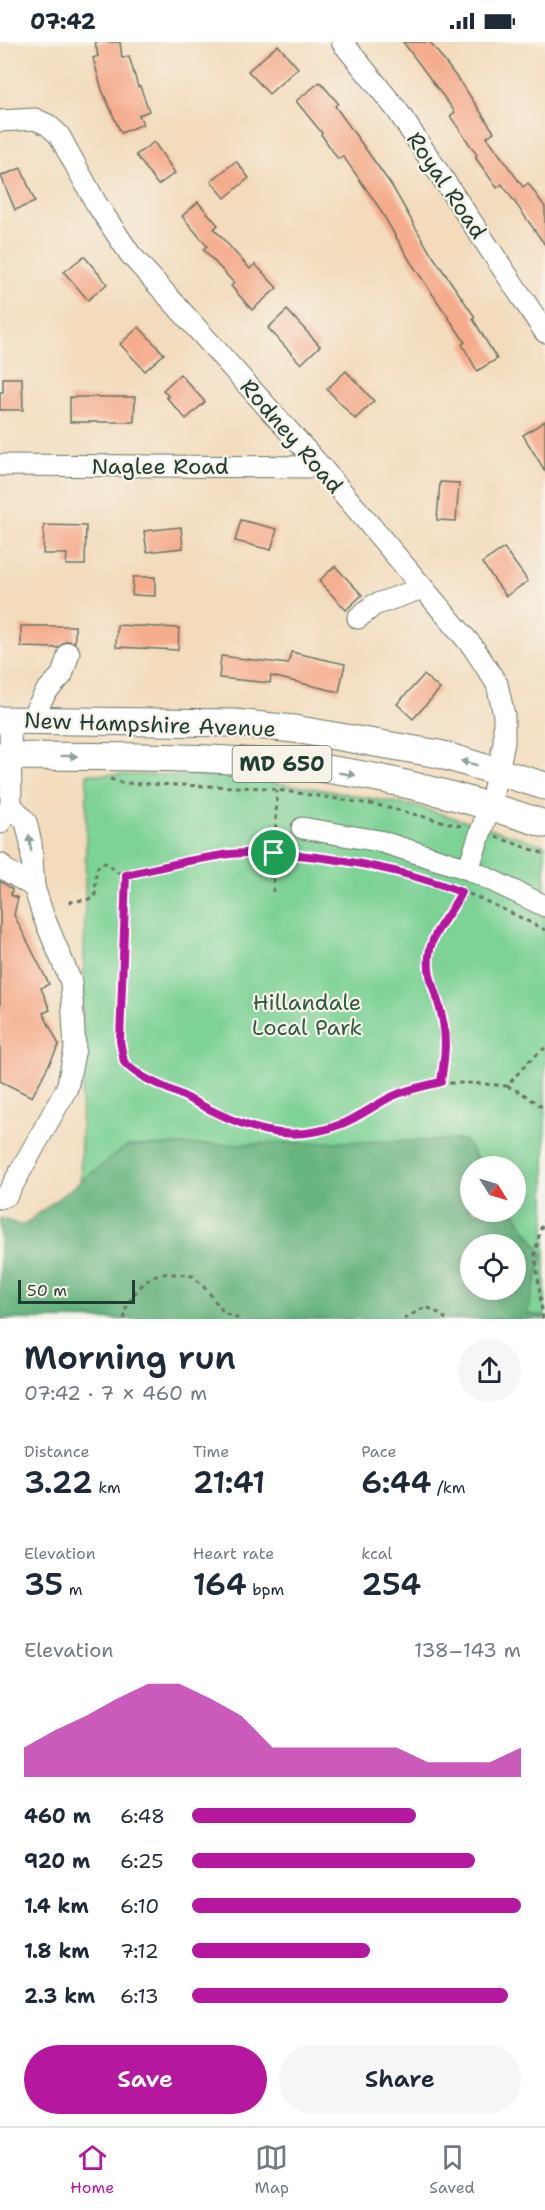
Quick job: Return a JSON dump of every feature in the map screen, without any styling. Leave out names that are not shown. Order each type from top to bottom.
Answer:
[{"type":"main road","name":"New Hampshire Avenue","points":[[13,720],[235,723],[294,729],[439,754],[545,786]]},
{"type":"main road","name":"New Hampshire Avenue","points":[[5,756],[158,757],[293,765],[394,781],[490,806],[545,824]]},
{"type":"street","name":"Royal Road","points":[[342,42],[397,110],[545,332]]},
{"type":"street","name":"Rodney Road","points":[[0,121],[35,119],[48,125],[59,135],[96,203],[130,254],[321,467],[473,647],[497,684],[504,715],[504,743],[490,806],[468,869]]},
{"type":"street","name":"Naglee Road","points":[[0,465],[321,467]]},
{"type":"street","points":[[358,618],[374,605],[423,588]]},
{"type":"street","points":[[0,1198],[7,1194],[67,1088],[75,1049],[71,982],[34,887],[27,822],[5,814],[5,756],[13,720],[62,675],[69,653]]},
{"type":"street","points":[[302,828],[379,841],[468,869],[545,906]]},
{"type":"street","points":[[0,864],[4,869],[34,887]]},
{"type":"path","points":[[101,774],[122,783],[198,784],[277,790],[377,805],[472,829]]},
{"type":"path","points":[[273,892],[277,790]]},
{"type":"path","points":[[492,836],[545,854]]},
{"type":"path","points":[[69,902],[90,900],[95,896],[96,870],[100,863],[107,863],[118,873],[126,875],[229,854],[274,853],[338,860],[401,872],[461,892],[545,930]]},
{"type":"path","points":[[126,875],[120,1041],[121,1056],[129,1068],[242,1125],[278,1134],[324,1131],[355,1118],[392,1097],[441,1082],[507,1086],[545,1109]]},
{"type":"path","points":[[441,1082],[445,1033],[429,974],[428,961],[435,934],[457,902],[461,892]]},
{"type":"path","points":[[507,1086],[528,1062],[545,1048]]},
{"type":"path","points":[[543,1319],[535,1254],[545,1218]]},
{"type":"path","points":[[125,1319],[124,1314],[130,1301],[141,1287],[155,1276],[174,1274],[193,1276],[224,1313],[239,1319]]},
{"type":"path","points":[[404,1319],[426,1307],[435,1310],[446,1319]]},
{"type":"green space","name":"Hillandale Local Park","points":[[87,774],[214,776],[307,787],[415,806],[545,845],[545,1319],[78,1319]]},
{"type":"green space","points":[[464,1140],[475,1156],[460,1156],[460,1222],[521,1222],[543,1254],[527,1314],[545,1316],[545,1319],[0,1319],[0,1218],[22,1226],[127,1146]]},
{"type":"building","points":[[95,42],[120,42],[122,58],[129,56],[138,87],[140,86],[149,111],[139,115],[143,124],[121,133],[102,90],[93,58],[98,56]]},
{"type":"building","points":[[403,42],[430,42],[466,90],[494,132],[487,137],[523,187],[528,183],[545,207],[545,245],[502,184],[497,188],[475,157],[477,155],[450,116],[455,112]]},
{"type":"building","points":[[278,45],[298,68],[269,94],[248,71]]},
{"type":"building","points":[[320,82],[338,103],[335,106],[392,186],[428,249],[475,317],[473,319],[497,359],[477,371],[462,344],[465,342],[410,261],[378,206],[343,156],[338,159],[322,133],[296,101]]},
{"type":"building","points":[[154,142],[175,173],[158,185],[136,155]]},
{"type":"building","points":[[236,161],[249,178],[225,198],[211,181]]},
{"type":"building","points":[[21,168],[35,202],[15,210],[1,176]]},
{"type":"building","points":[[198,202],[218,225],[214,229],[250,269],[255,264],[277,288],[252,310],[231,286],[234,283],[203,249],[207,246],[182,216]]},
{"type":"building","points":[[84,256],[107,284],[88,300],[64,272]]},
{"type":"building","points":[[287,310],[320,346],[301,364],[268,328]]},
{"type":"building","points":[[139,327],[164,354],[145,371],[120,344]]},
{"type":"building","points":[[346,371],[374,401],[355,419],[327,389]]},
{"type":"building","points":[[180,374],[205,402],[186,419],[166,397],[169,397],[163,390]]},
{"type":"building","points":[[3,378],[22,378],[23,410],[0,410]]},
{"type":"building","points":[[70,397],[135,397],[134,422],[70,422]]},
{"type":"building","points":[[545,421],[545,471],[523,435]]},
{"type":"building","points":[[440,482],[459,483],[456,521],[437,520]]},
{"type":"building","points":[[241,520],[277,529],[271,550],[235,541]]},
{"type":"building","points":[[44,525],[86,526],[85,565],[66,565],[67,554],[43,554]]},
{"type":"building","points":[[181,527],[183,548],[147,552],[144,531]]},
{"type":"building","points":[[504,548],[528,581],[506,596],[482,563]]},
{"type":"building","points":[[335,566],[362,595],[346,610],[319,581]]},
{"type":"building","points":[[133,577],[155,577],[155,596],[132,595]]},
{"type":"building","points":[[117,625],[179,628],[178,650],[116,647]]},
{"type":"building","points":[[21,626],[75,626],[75,642],[66,641],[58,648],[21,647]]},
{"type":"building","points":[[291,652],[345,664],[339,692],[271,676],[270,683],[219,678],[221,656],[288,664]]},
{"type":"building","points":[[424,675],[440,689],[413,719],[397,704]]},
{"type":"building","points":[[0,881],[12,889],[11,895],[18,898],[14,915],[49,984],[41,988],[50,1010],[43,1013],[59,1045],[32,1097],[0,1081]]},
{"type":"route","points":[[274,853],[369,865],[428,879],[461,892],[457,902],[435,934],[428,961],[429,974],[445,1033],[441,1082],[392,1097],[345,1123],[324,1131],[278,1134],[242,1125],[138,1073],[124,1062],[121,1056],[120,1041],[126,875],[229,854],[274,853]]}]
